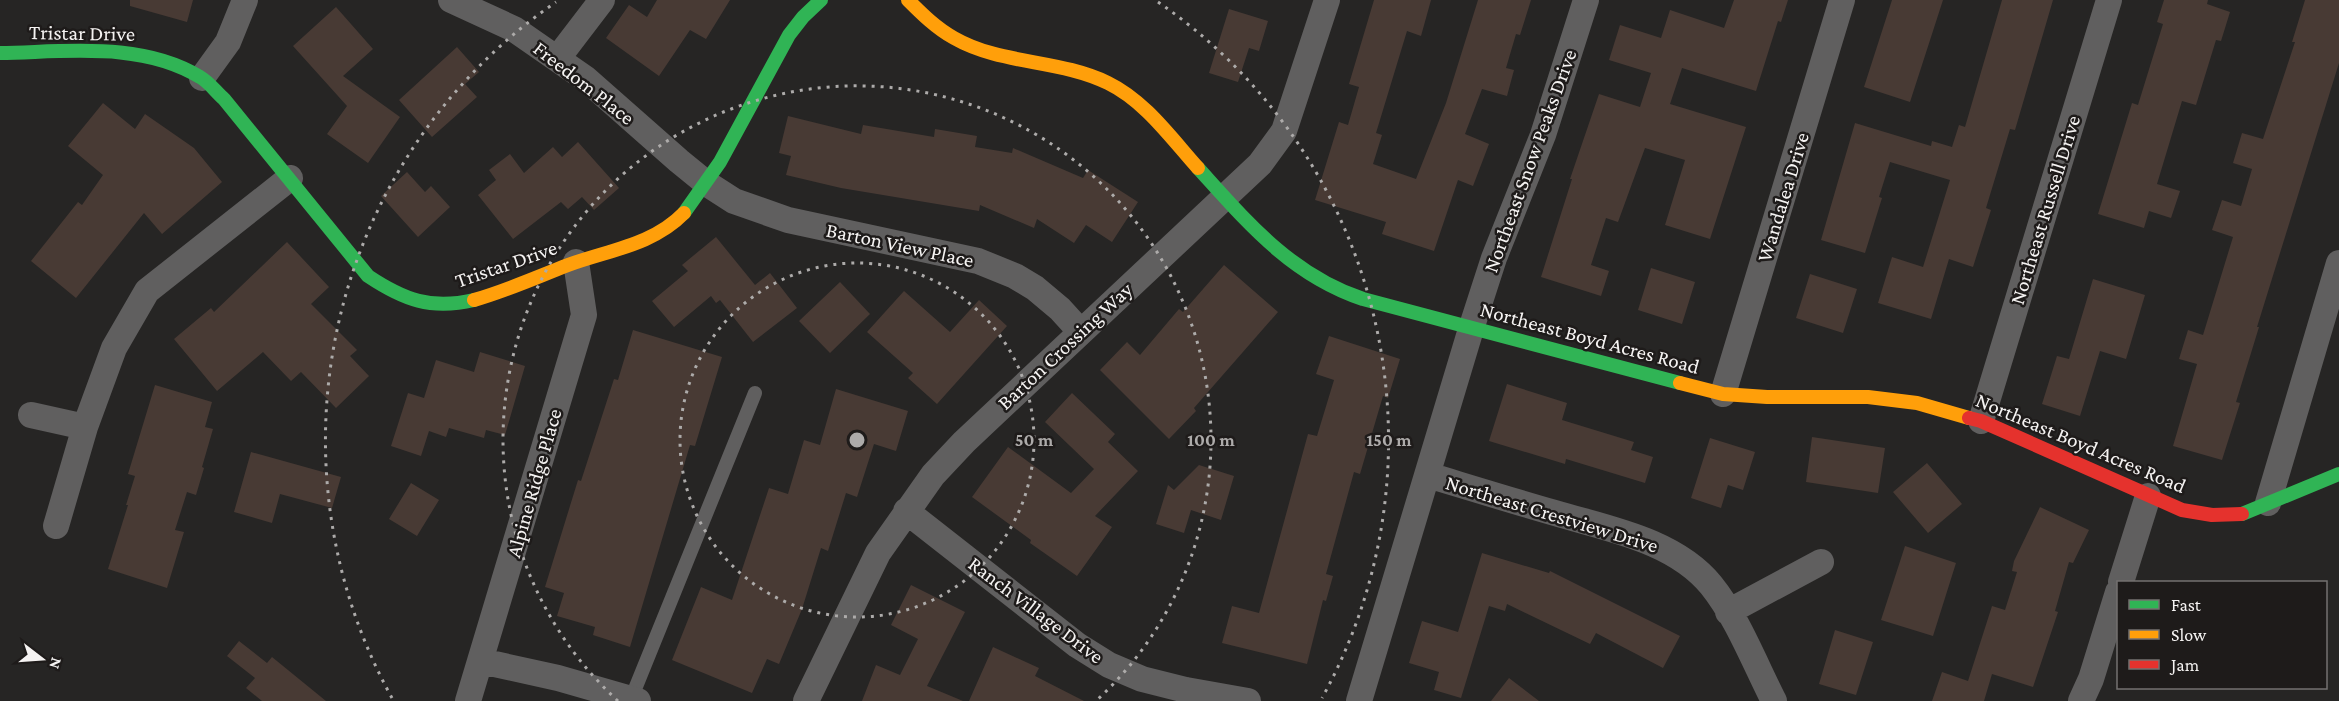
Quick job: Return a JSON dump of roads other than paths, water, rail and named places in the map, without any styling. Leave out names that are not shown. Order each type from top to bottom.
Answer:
[{"type":"street","points":[[202,78],[228,42],[245,0]]},
{"type":"street","name":"Freedom Place","points":[[451,0],[514,29],[557,59],[586,80],[706,183]]},
{"type":"street","points":[[557,59],[602,0]]},
{"type":"street","name":"Tristar Drive","points":[[0,53],[132,52],[171,62],[202,78],[225,99],[368,276],[392,293],[417,302],[442,305],[469,302],[576,262],[638,243],[664,231],[686,210],[706,183],[788,36],[804,13],[821,0]]},
{"type":"street","name":"Northeast Boyd Acres Road","points":[[908,0],[933,24],[960,42],[996,54],[1056,66],[1093,77],[1128,96],[1283,255],[1307,274],[1335,290],[1363,300],[1723,394],[1767,397],[1868,397],[1917,403],[1981,421],[2182,510],[2212,515],[2239,515],[2339,474]]},
{"type":"street","name":"Barton Crossing Way","points":[[806,701],[878,553],[933,475],[964,442],[1080,331],[1260,164],[1284,131],[1327,0]]},
{"type":"street","name":"Northeast Snow Peaks Drive","points":[[1359,701],[1471,328],[1494,258],[1543,135],[1586,0]]},
{"type":"street","name":"Wandalea Drive","points":[[1723,394],[1842,0]]},
{"type":"street","name":"Northeast Russell Drive","points":[[1981,421],[2109,0]]},
{"type":"street","points":[[56,526],[85,427],[114,348],[147,291],[290,178]]},
{"type":"street","name":"Barton View Place","points":[[706,183],[734,201],[788,220],[978,261],[1016,276],[1035,288],[1060,309],[1080,331]]},
{"type":"street","name":"Alpine Ridge Place","points":[[468,701],[482,661],[584,315],[576,262]]},
{"type":"street","points":[[2268,503],[2339,263]]},
{"type":"street","points":[[31,415],[85,427]]},
{"type":"street","name":"Northeast Crestview Drive","points":[[1428,476],[1627,534],[1665,549],[1692,566],[1711,585],[1728,612],[1774,701]]},
{"type":"street","points":[[2121,581],[2148,496]]},
{"type":"street","name":"Ranch Village Drive","points":[[906,511],[1077,645],[1109,665],[1142,679],[1186,690],[1248,701]]},
{"type":"street","points":[[1728,612],[1821,562]]},
{"type":"street","points":[[2081,701],[2091,679],[2117,595]]},
{"type":"street","points":[[482,661],[558,678],[634,700]]},
{"type":"lane","points":[[634,700],[755,393]]}]
